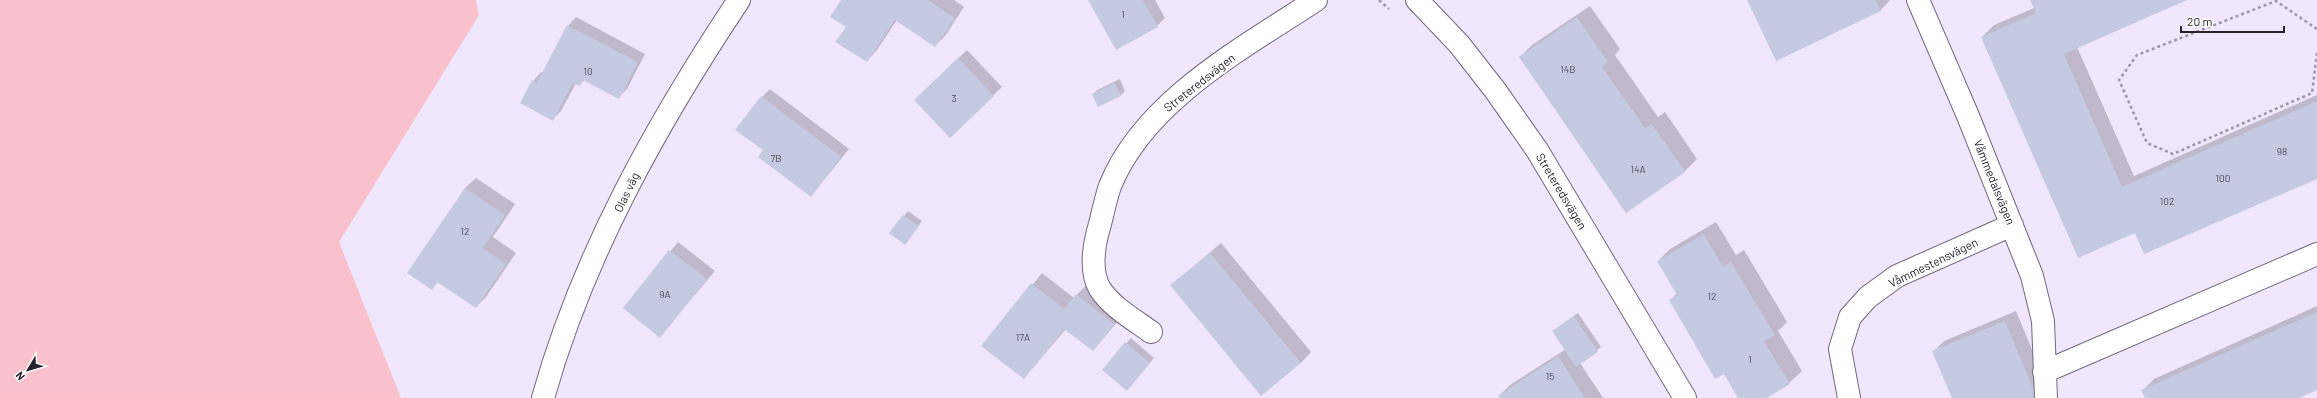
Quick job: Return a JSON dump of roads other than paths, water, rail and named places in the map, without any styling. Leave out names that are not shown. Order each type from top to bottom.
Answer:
[{"type":"street","name":"Olas väg","points":[[542,395],[565,328],[580,292],[654,135],[739,0]]},
{"type":"street","name":"Streteredsvägen","points":[[1151,332],[1112,303],[1100,288],[1093,271],[1096,237],[1110,186],[1126,156],[1148,124],[1176,97],[1205,75],[1316,0]]},
{"type":"street","name":"Streteredsvägen","points":[[1417,0],[1463,50],[1495,90],[1537,150],[1685,398]]},
{"type":"street","name":"Våmmedalsvägen","points":[[1918,0],[2032,276],[2043,321],[2046,398]]},
{"type":"street","name":"Våmmestensvägen","points":[[1850,398],[1840,349],[1850,317],[1868,297],[1897,276],[2012,225]]},
{"type":"street","points":[[2044,372],[2317,254]]}]
